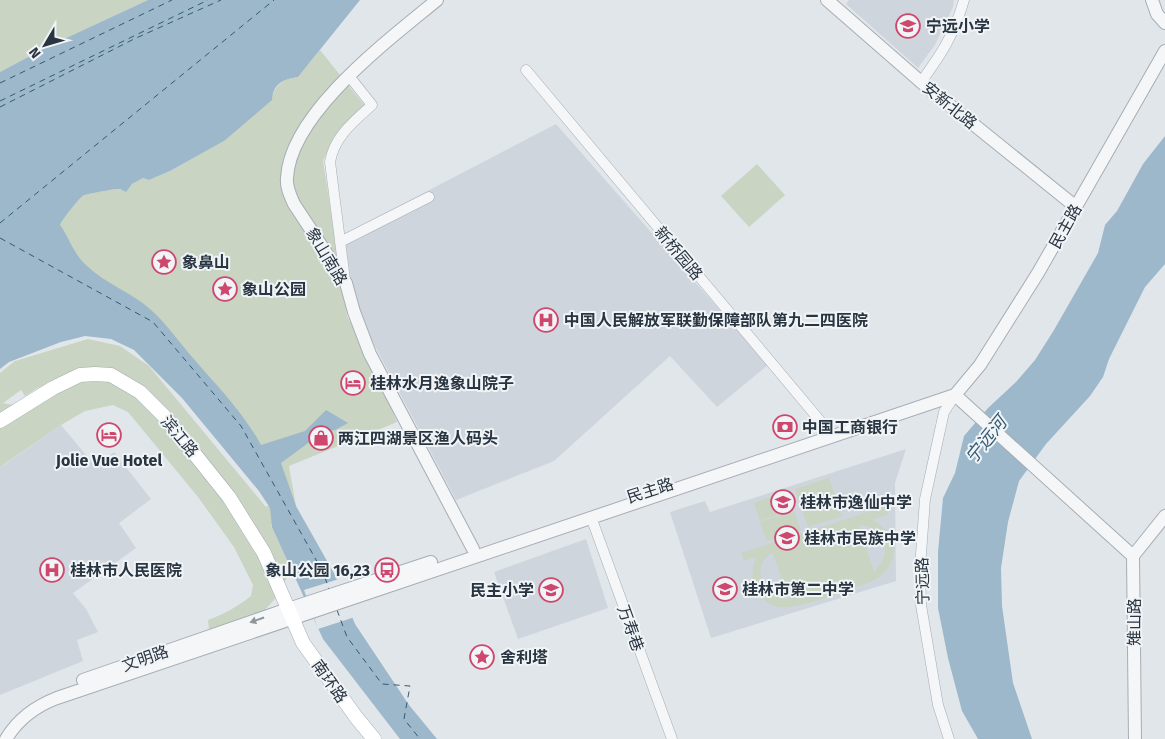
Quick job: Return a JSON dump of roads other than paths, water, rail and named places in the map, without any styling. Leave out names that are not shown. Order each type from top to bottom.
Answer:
[{"type":"main road","name":"滨江路","points":[[0,421],[53,388],[80,375],[111,375],[140,392],[165,417],[229,497],[264,553],[290,614]]},
{"type":"main road","name":"南环路","points":[[290,614],[304,643],[316,662],[374,739]]},
{"type":"street","name":"象山南路","points":[[437,0],[349,76],[323,102],[309,121],[293,152],[286,178],[289,193],[294,204],[346,283],[354,312],[370,354],[473,549]]},
{"type":"street","name":"安新北路","points":[[827,0],[921,82],[1076,207]]},
{"type":"street","points":[[921,82],[948,42],[964,0]]},
{"type":"street","points":[[1152,0],[1157,14],[1165,23]]},
{"type":"street","name":"民主路","points":[[349,594],[590,517],[918,402],[955,395],[980,365],[1038,273],[1165,52]]},
{"type":"street","name":"新桥园路","points":[[526,70],[830,433]]},
{"type":"street","points":[[346,283],[330,162],[336,142],[346,129],[372,105],[349,76]]},
{"type":"street","points":[[340,242],[429,197]]},
{"type":"street","points":[[955,395],[1133,556],[1165,516]]},
{"type":"street","name":"宁远路","points":[[949,739],[938,705],[923,614],[920,568],[925,499],[944,412],[955,395]]},
{"type":"street","name":"民主路","points":[[349,594],[473,549],[830,433]]},
{"type":"street","name":"万寿巷","points":[[590,517],[672,739]]},
{"type":"street","name":"雉山路","points":[[1133,556],[1135,739]]},
{"type":"street","name":"文明路","points":[[0,733],[17,712],[44,694],[349,594]]},
{"type":"street","name":"文明路","points":[[6,739],[22,718],[47,702],[290,614]]},
{"type":"water","points":[[148,0],[360,0],[298,77],[280,83],[274,90],[272,100],[224,141],[170,171],[149,180],[143,178],[132,184],[126,192],[117,189],[84,195],[60,225],[75,252],[87,266],[102,278],[143,303],[162,320],[238,410],[261,445],[305,431],[326,410],[348,423],[335,430],[323,432],[281,463],[296,506],[335,575],[355,624],[409,705],[437,739],[400,739],[323,639],[272,527],[270,508],[259,491],[182,398],[134,350],[111,339],[85,336],[61,342],[9,362],[0,369],[0,72],[49,46]]},
{"type":"water","name":"宁远河","points":[[1165,136],[1165,264],[1145,287],[1109,359],[1103,377],[1090,396],[1046,444],[1019,481],[1008,522],[1001,568],[1002,606],[1013,683],[1032,739],[978,739],[962,711],[948,658],[938,608],[938,552],[943,498],[955,473],[964,436],[988,408],[1016,382],[1035,360],[1098,253],[1105,225],[1117,211],[1143,164]]},
{"type":"place","name":"宁远小学","points":[[908,26]]},
{"type":"place","name":"象鼻山","points":[[164,262]]},
{"type":"place","name":"象山公园","points":[[225,289]]},
{"type":"place","name":"中国人民解放军联勤保障部队第九二四医院","points":[[546,320]]},
{"type":"place","name":"桂林水月逸象山院子","points":[[353,383]]},
{"type":"place","name":"中国工商银行","points":[[785,427]]},
{"type":"place","name":"Jolie Vue Hotel","points":[[109,435]]},
{"type":"place","name":"两江四湖景区渔人码头","points":[[321,438]]},
{"type":"place","name":"桂林市逸仙中学","points":[[783,502]]},
{"type":"place","name":"桂林市民族中学","points":[[787,538]]},
{"type":"place","name":"桂林市人民医院","points":[[52,570]]},
{"type":"place","name":"象山公园 16,23","points":[[387,570]]},
{"type":"place","name":"桂林市第二中学","points":[[725,589]]},
{"type":"place","name":"民主小学","points":[[551,590]]},
{"type":"place","name":"舍利塔","points":[[482,657]]}]
